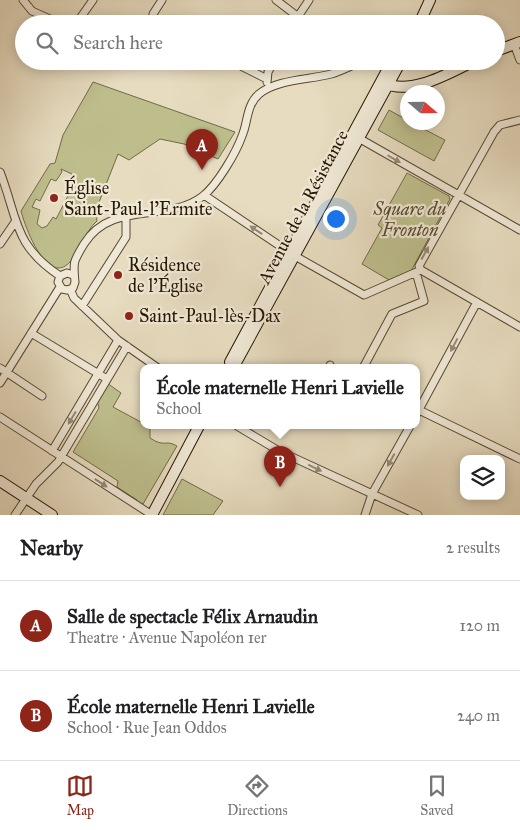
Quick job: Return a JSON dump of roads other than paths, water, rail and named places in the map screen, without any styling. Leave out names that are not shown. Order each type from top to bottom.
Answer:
[{"type":"main road","points":[[423,15],[430,0]]},
{"type":"main road","points":[[505,48],[517,44]]},
{"type":"main road","name":"Avenue de la Résistance","points":[[229,364],[292,254],[392,70]]},
{"type":"main road","points":[[385,83],[406,86],[425,82],[453,70]]},
{"type":"main road","name":"Avenue de la Résistance","points":[[236,364],[292,254]]},
{"type":"main road","points":[[151,513],[197,429]]},
{"type":"main road","points":[[0,481],[52,515]]},
{"type":"street","points":[[23,0],[32,11],[41,15]]},
{"type":"street","points":[[82,15],[93,0]]},
{"type":"street","points":[[153,15],[162,0]]},
{"type":"street","points":[[276,0],[296,15]]},
{"type":"street","points":[[298,15],[309,0]]},
{"type":"street","points":[[517,44],[520,60]]},
{"type":"street","points":[[249,70],[267,79]]},
{"type":"street","points":[[268,88],[267,79],[270,70]]},
{"type":"street","points":[[73,275],[67,273],[60,276],[58,282],[60,287],[64,290],[70,289],[75,282],[73,275],[74,261],[90,235],[108,222],[126,215],[186,205],[204,195],[238,146],[252,104],[258,95],[268,88],[342,70]]},
{"type":"street","points":[[365,364],[392,314],[424,301],[418,271],[420,262],[497,127],[520,120]]},
{"type":"street","points":[[356,136],[520,230]]},
{"type":"street","points":[[0,172],[14,222],[22,237],[38,258],[60,276]]},
{"type":"street","points":[[204,195],[292,254],[364,295],[418,271]]},
{"type":"street","points":[[82,306],[126,238],[126,215]]},
{"type":"street","points":[[0,244],[14,222]]},
{"type":"street","points":[[418,271],[477,302],[520,328]]},
{"type":"street","points":[[0,383],[3,370],[31,332],[60,287]]},
{"type":"street","points":[[70,289],[74,298],[118,340],[152,364]]},
{"type":"street","points":[[420,408],[477,302]]},
{"type":"street","points":[[31,332],[107,379]]},
{"type":"street","points":[[52,451],[118,340]]},
{"type":"street","points":[[15,515],[26,498],[60,457],[127,346]]},
{"type":"street","points":[[3,370],[42,396]]},
{"type":"street","points":[[420,413],[520,459]]},
{"type":"street","points":[[0,417],[60,457],[151,513]]},
{"type":"street","points":[[242,429],[279,451],[418,515]]},
{"type":"street","points":[[365,515],[372,495],[408,429]]},
{"type":"place","name":"Salle de spectacle Félix Arnaudin","points":[[202,170]]},
{"type":"place","name":"Église Saint-Paul-l'Ermite","points":[[54,198]]},
{"type":"place","name":"Résidence de l'Église","points":[[118,275]]},
{"type":"place","name":"Saint-Paul-lès-Dax","points":[[129,316]]},
{"type":"place","name":"École maternelle Henri Lavielle","points":[[280,487]]},
{"type":"park label","name":"Square du Fronton","points":[[410,219]]}]
